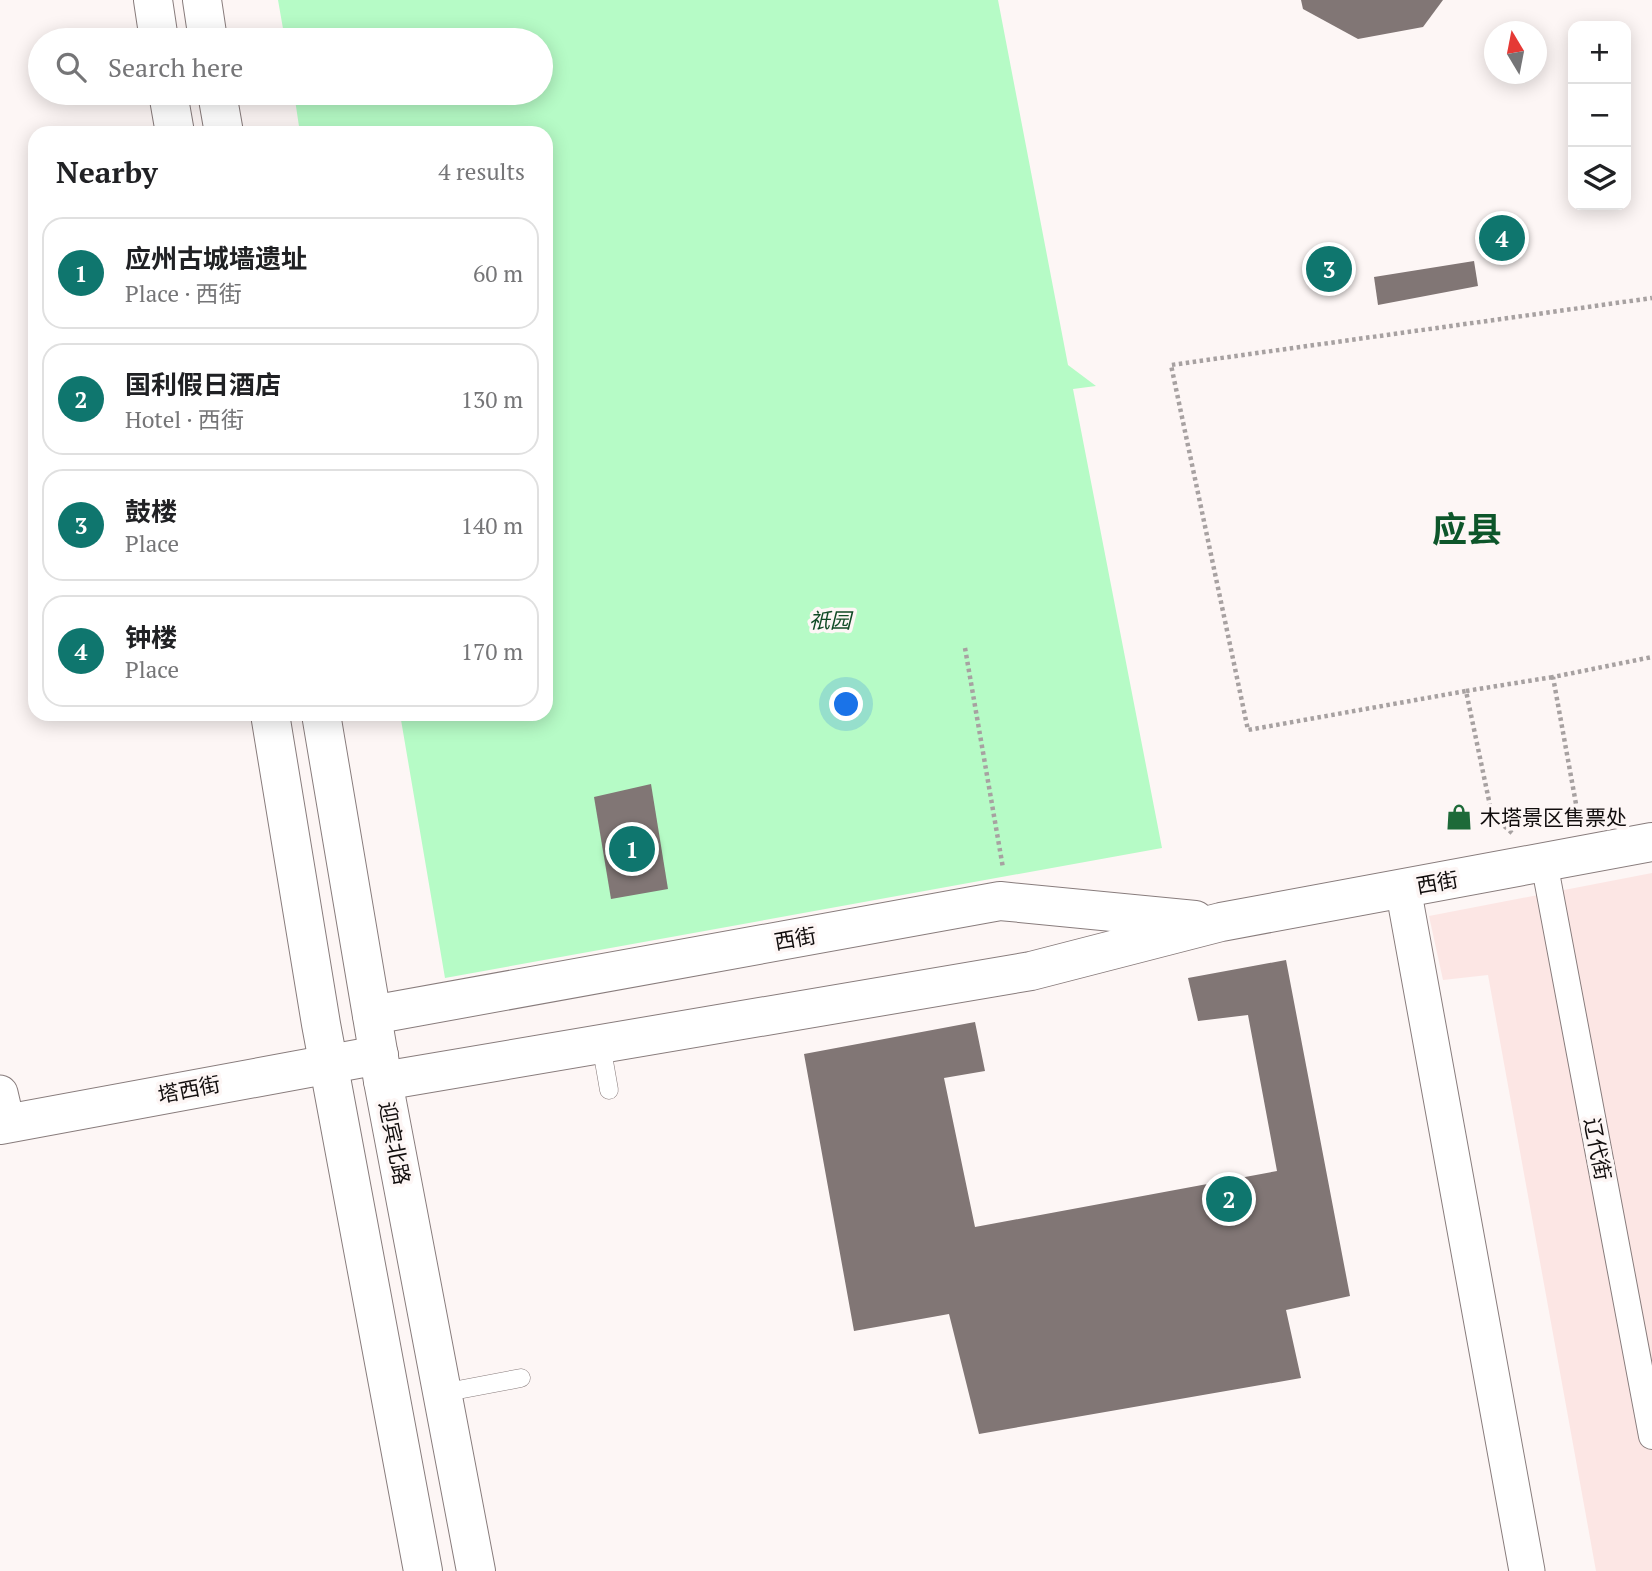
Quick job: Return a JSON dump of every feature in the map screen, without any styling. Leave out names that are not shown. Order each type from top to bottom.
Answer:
[{"type":"street","points":[[153,0],[157,28]]},
{"type":"street","points":[[202,0],[206,28]]},
{"type":"street","points":[[170,105],[173,126]]},
{"type":"street","points":[[219,105],[223,126]]},
{"type":"street","points":[[271,721],[329,1063],[423,1571]]},
{"type":"street","name":"迎宾北路","points":[[322,721],[381,1068],[476,1571]]},
{"type":"street","name":"西街","points":[[381,1068],[601,1044],[1031,971],[1221,922],[1652,842]]},
{"type":"street","name":"辽代街","points":[[1544,862],[1652,1436]]},
{"type":"street","points":[[1402,888],[1527,1571]]},
{"type":"street","name":"西街","points":[[372,1015],[999,901],[1221,922]]},
{"type":"street","name":"塔西街","points":[[2,1114],[329,1063],[381,1068]]},
{"type":"lane","points":[[601,1044],[609,1090]]},
{"type":"lane","points":[[442,1393],[521,1378]]},
{"type":"path","points":[[1652,298],[1171,365],[1248,730],[1652,657]]},
{"type":"path","points":[[965,648],[1005,877]]},
{"type":"path","points":[[1466,691],[1492,815],[1544,862],[1576,804],[1553,677]]},
{"type":"shaded area","points":[[1652,873],[1652,1571],[1596,1571],[1488,975],[1443,980],[1429,916]]},
{"type":"green space","name":"祇园","points":[[278,0],[998,0],[1068,365],[1096,386],[1073,389],[1162,848],[445,978],[401,721],[553,721],[553,126],[299,126],[296,105],[553,105],[553,28],[283,28]]},
{"type":"building","points":[[1301,0],[1443,0],[1423,27],[1358,39],[1303,9]]},
{"type":"building","points":[[1516,220],[1522,251],[1489,257],[1483,225]]},
{"type":"building","points":[[1342,250],[1348,282],[1315,288],[1309,256]]},
{"type":"building","points":[[1474,261],[1478,286],[1378,305],[1374,277]]},
{"type":"building","points":[[651,784],[668,889],[611,899],[594,797]]},
{"type":"building","points":[[1286,960],[1350,1296],[1286,1310],[1301,1378],[979,1434],[949,1314],[854,1331],[804,1054],[975,1022],[985,1071],[944,1078],[975,1227],[1277,1171],[1248,1015],[1198,1021],[1188,978]]},
{"type":"place","name":"钟楼","points":[[1502,238]]},
{"type":"place","name":"鼓楼","points":[[1329,269]]},
{"type":"place","name":"木塔景区售票处","points":[[1459,817]]},
{"type":"place","name":"应州古城墙遗址","points":[[632,849]]},
{"type":"place","name":"国利假日酒店","points":[[1229,1199]]},
{"type":"district","name":"应县","points":[[1467,529]]}]
